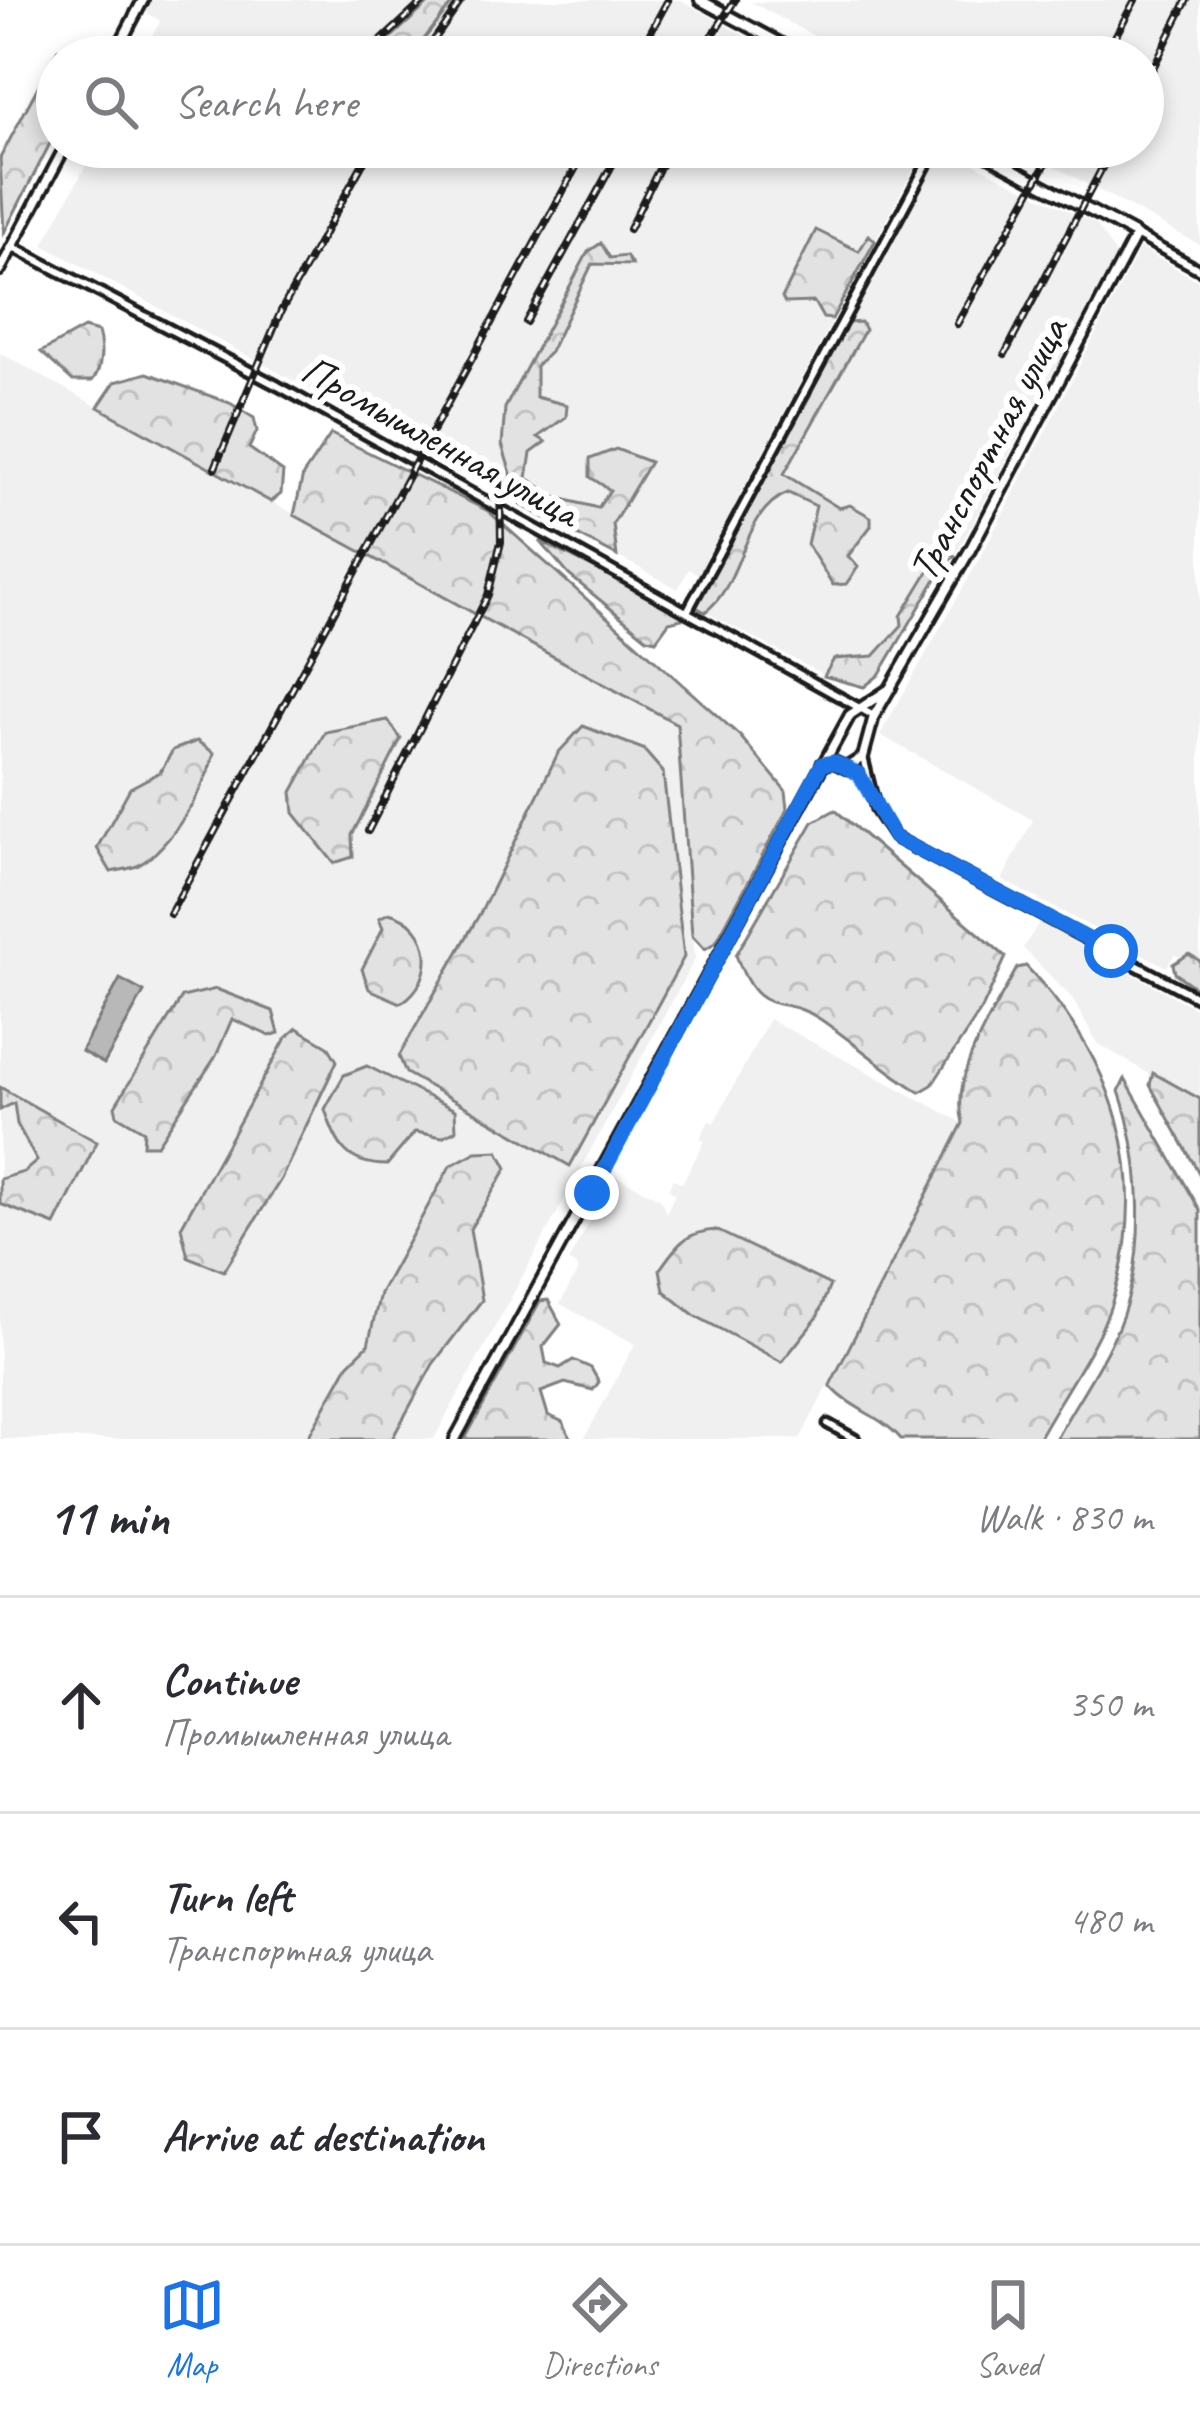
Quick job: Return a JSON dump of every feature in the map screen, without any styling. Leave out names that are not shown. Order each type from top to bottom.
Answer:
[{"type":"street","points":[[123,36],[142,0]]},
{"type":"street","points":[[700,0],[767,36]]},
{"type":"street","points":[[0,270],[54,168]]},
{"type":"street","points":[[688,610],[925,168]]},
{"type":"street","points":[[1011,168],[1200,270]]},
{"type":"street","name":"Транспортная улица","points":[[863,757],[874,716],[1136,236]]},
{"type":"street","name":"Промышленная улица","points":[[13,247],[688,610],[874,716]]},
{"type":"street","points":[[455,1439],[830,749],[850,715],[891,688]]},
{"type":"street","points":[[836,692],[850,715]]},
{"type":"street","points":[[830,749],[834,762]]},
{"type":"street","points":[[846,768],[863,757],[867,783],[894,837],[1200,999]]},
{"type":"street","points":[[822,764],[834,762],[867,783]]},
{"type":"street","points":[[828,1424],[855,1439]]},
{"type":"shaded area","points":[[152,0],[681,0],[745,36],[152,36],[160,21],[146,12]]},
{"type":"shaded area","points":[[1200,0],[1200,245],[1058,168],[1164,168],[1164,36],[814,36],[751,2]]},
{"type":"shaded area","points":[[85,168],[914,168],[698,574],[689,569],[678,589],[43,245]]},
{"type":"shaded area","points":[[930,168],[983,168],[1097,225],[1116,255],[955,556],[945,564],[879,675],[864,687],[841,684],[696,607]]},
{"type":"shaded area","points":[[1140,248],[1200,282],[1200,636],[1195,648],[1200,669],[1200,961],[1174,955],[1167,967],[1002,880],[1033,820],[880,735],[981,556]]},
{"type":"shaded area","points":[[0,353],[677,724],[695,959],[581,1168],[594,1177],[589,1187],[575,1180],[434,1439],[0,1439]]},
{"type":"shaded area","points":[[1039,923],[1200,1011],[1200,1104],[1097,1043],[1072,998],[1023,948]]},
{"type":"shaded area","points":[[120,979],[144,992],[104,1064],[81,1051]]},
{"type":"shaded area","points":[[769,1019],[963,1123],[800,1439],[584,1439],[635,1344],[560,1304],[579,1268],[568,1261],[604,1197],[598,1192],[616,1176],[661,1199],[666,1213],[675,1194],[668,1189],[673,1179],[682,1183],[705,1141],[700,1138],[709,1121],[714,1123]]},
{"type":"green space","points":[[432,0],[455,0],[427,36],[393,36]]},
{"type":"green space","points":[[36,90],[37,168],[4,233],[0,158]]},
{"type":"green space","points":[[816,230],[859,251],[869,235],[875,241],[832,319],[823,318],[814,302],[785,303],[782,298]]},
{"type":"green space","points":[[601,243],[610,258],[626,256],[632,265],[592,264],[550,352],[536,366],[536,397],[567,405],[566,417],[538,437],[546,442],[531,453],[527,478],[555,497],[598,508],[610,490],[590,477],[590,459],[616,449],[650,462],[613,524],[617,556],[521,505],[502,445],[505,408],[588,252]]},
{"type":"green space","points":[[861,322],[865,330],[784,474],[839,508],[850,505],[871,517],[871,526],[848,556],[858,567],[846,584],[833,585],[807,544],[816,506],[788,493],[761,515],[718,600],[705,612],[696,607],[848,323]]},
{"type":"green space","points":[[84,328],[98,332],[100,365],[92,381],[73,381],[41,352]]},
{"type":"green space","points":[[147,373],[230,403],[254,418],[257,431],[249,448],[283,472],[281,494],[271,502],[98,407],[115,382]]},
{"type":"green space","points":[[331,434],[488,511],[740,736],[786,791],[788,808],[716,942],[705,949],[692,935],[677,724],[294,515],[303,475]]},
{"type":"green space","points":[[540,541],[680,611],[682,619],[669,622],[656,640],[647,638],[569,575]]},
{"type":"green space","points":[[942,549],[955,556],[945,564],[879,675],[864,687],[824,676],[834,659],[874,656],[902,625],[901,616]]},
{"type":"green space","points":[[388,720],[401,739],[352,835],[353,857],[334,863],[294,813],[292,792],[325,732]]},
{"type":"green space","points":[[583,726],[643,749],[663,772],[684,957],[570,1166],[406,1073],[399,1056],[483,908],[558,753]]},
{"type":"green space","points":[[197,741],[214,753],[186,815],[151,856],[136,866],[111,872],[97,848],[130,788],[160,772],[173,750]]},
{"type":"green space","points":[[835,810],[1006,957],[983,1007],[932,1085],[920,1092],[820,1019],[763,998],[736,955],[813,822]]},
{"type":"green space","points":[[389,913],[415,928],[426,954],[421,981],[401,1003],[369,989],[362,969],[383,928],[379,918]]},
{"type":"green space","points":[[1189,954],[1200,961],[1200,991],[1175,973],[1173,964]]},
{"type":"green space","points":[[1026,966],[1083,1040],[1118,1121],[1128,1209],[1124,1255],[1112,1302],[1038,1439],[901,1439],[830,1385],[963,1123],[963,1083],[976,1043],[1017,968]]},
{"type":"green space","points":[[216,989],[273,1011],[279,1033],[270,1036],[232,1019],[216,1056],[157,1145],[143,1145],[144,1131],[117,1115],[115,1106],[182,997]]},
{"type":"green space","points":[[297,1028],[328,1046],[337,1061],[281,1179],[224,1271],[188,1257],[181,1227],[286,1038]]},
{"type":"green space","points":[[367,1066],[455,1110],[456,1130],[442,1137],[415,1132],[387,1165],[353,1157],[339,1143],[325,1109],[344,1075]]},
{"type":"green space","points":[[1153,1073],[1200,1099],[1200,1175],[1150,1085]]},
{"type":"green space","points":[[1125,1079],[1200,1210],[1200,1439],[1056,1439],[1113,1339],[1132,1280],[1138,1198],[1132,1142],[1119,1091]]},
{"type":"green space","points":[[0,1087],[97,1142],[55,1225],[0,1204],[0,1179],[24,1172],[37,1161],[17,1124],[14,1103],[0,1110]]},
{"type":"green space","points":[[498,1151],[507,1168],[470,1229],[482,1300],[433,1364],[392,1439],[307,1439],[348,1365],[368,1345],[380,1293],[450,1166],[476,1152]]},
{"type":"green space","points":[[716,1230],[830,1285],[817,1318],[782,1362],[694,1315],[664,1291],[660,1269],[677,1247],[689,1237]]},
{"type":"green space","points":[[548,1300],[561,1324],[543,1347],[546,1363],[560,1368],[573,1360],[591,1368],[599,1382],[593,1390],[565,1383],[541,1392],[548,1415],[563,1422],[571,1439],[465,1439],[540,1301]]},
{"type":"railway","points":[[386,36],[425,0]]},
{"type":"railway","points":[[437,36],[462,0]]},
{"type":"railway","points":[[648,36],[668,0]]},
{"type":"railway","points":[[712,36],[735,0]]},
{"type":"railway","points":[[1115,36],[1135,0]]},
{"type":"railway","points":[[1164,46],[1187,0]]},
{"type":"railway","points":[[215,468],[281,311],[360,168]]},
{"type":"railway","points":[[170,914],[576,168]]},
{"type":"railway","points":[[526,322],[610,168]]},
{"type":"railway","points":[[629,229],[660,168]]},
{"type":"railway","points":[[957,324],[1043,168]]},
{"type":"railway","points":[[1005,354],[1102,168]]},
{"type":"railway","points":[[368,831],[488,595],[501,542],[500,482]]},
{"type":"route","points":[[592,1193],[822,764],[834,762],[859,774],[894,837],[1111,951]]}]
